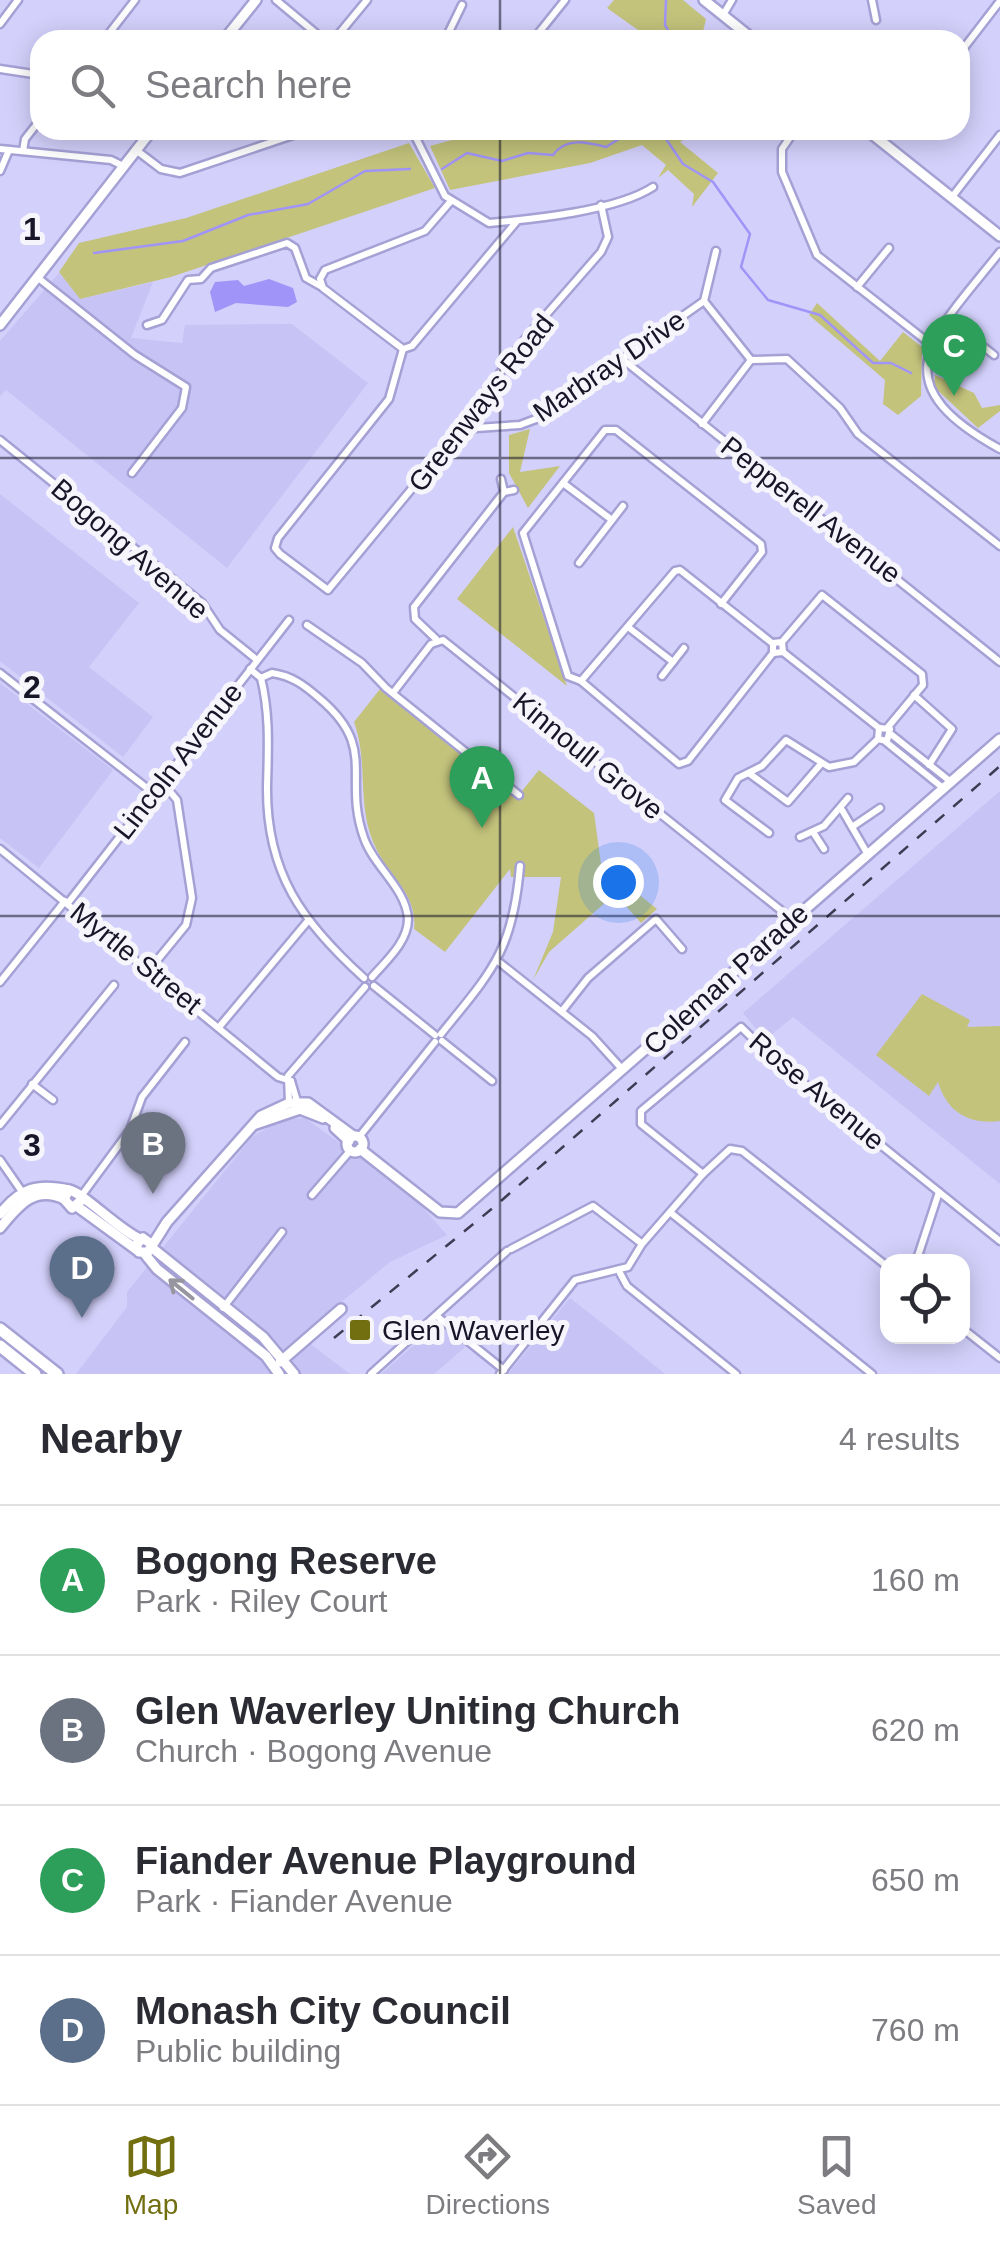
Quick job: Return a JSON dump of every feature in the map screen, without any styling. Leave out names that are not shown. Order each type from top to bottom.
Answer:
[{"type":"highway","points":[[0,1330],[57,1374]]},
{"type":"highway","points":[[0,1346],[36,1374]]},
{"type":"street","points":[[0,24],[18,0]]},
{"type":"street","points":[[112,30],[135,0]]},
{"type":"street","points":[[232,30],[256,0]]},
{"type":"street","points":[[276,0],[312,30]]},
{"type":"street","points":[[342,30],[368,0]]},
{"type":"street","points":[[541,30],[565,0]]},
{"type":"street","points":[[704,0],[741,30]]},
{"type":"street","points":[[722,15],[732,0]]},
{"type":"street","points":[[872,0],[876,20]]},
{"type":"street","points":[[970,40],[1000,1]]},
{"type":"street","points":[[449,30],[462,5]]},
{"type":"street","points":[[0,69],[30,74]]},
{"type":"street","points":[[22,152],[30,133]]},
{"type":"street","points":[[952,198],[1000,135]]},
{"type":"street","points":[[0,325],[144,140]]},
{"type":"street","points":[[136,150],[161,169],[180,174],[271,140]]},
{"type":"street","points":[[417,140],[451,201],[489,223],[640,196],[653,187]]},
{"type":"street","points":[[788,140],[782,149],[782,172],[817,255],[929,343]]},
{"type":"street","points":[[880,140],[1000,236]]},
{"type":"street","points":[[0,172],[5,149],[111,160],[123,166]]},
{"type":"street","points":[[323,288],[320,279],[326,270],[425,231],[451,201]]},
{"type":"street","name":"Greenways Road","points":[[403,348],[389,400],[304,503],[275,548],[328,590],[601,252],[608,237],[602,204]]},
{"type":"street","points":[[147,324],[162,320],[188,280],[201,279],[211,268],[287,242],[294,248],[306,278],[403,348],[412,346],[517,221]]},
{"type":"street","points":[[858,287],[888,248]]},
{"type":"street","name":"Marbray Drive","points":[[463,420],[476,428],[524,424],[704,301],[716,250]]},
{"type":"street","points":[[1000,252],[929,343],[930,392],[968,429],[1000,448]]},
{"type":"street","points":[[37,277],[136,355],[186,386],[182,408],[132,473]]},
{"type":"street","points":[[704,301],[751,360]]},
{"type":"street","points":[[948,319],[994,356]]},
{"type":"street","name":"Pepperell Avenue","points":[[621,358],[1000,662]]},
{"type":"street","points":[[702,424],[751,360],[779,358],[796,364],[858,434],[1000,546]]},
{"type":"street","points":[[722,604],[762,552],[761,544],[616,430],[605,430],[522,537],[566,672],[682,764],[773,653],[783,652],[879,728],[890,731],[947,785]]},
{"type":"street","name":"Bogong Avenue","points":[[0,440],[202,603],[220,630],[257,660]]},
{"type":"street","points":[[501,479],[504,492]]},
{"type":"street","points":[[562,483],[612,520]]},
{"type":"street","points":[[393,693],[436,639],[415,620],[414,607],[504,492],[514,490]]},
{"type":"street","points":[[580,563],[622,506]]},
{"type":"street","points":[[581,681],[675,570],[680,570],[772,643],[782,642],[822,595],[922,674],[926,682],[890,731],[854,762],[820,765],[786,740],[750,774],[738,778],[725,800],[770,833]]},
{"type":"street","name":"Lincoln Avenue","points":[[0,982],[289,620]]},
{"type":"street","points":[[307,625],[362,662],[393,693],[519,794]]},
{"type":"street","points":[[628,626],[673,662]]},
{"type":"street","name":"Kinnoull Grove","points":[[436,639],[792,920]]},
{"type":"street","points":[[782,642],[783,652]]},
{"type":"street","points":[[772,643],[773,653]]},
{"type":"street","points":[[662,676],[684,648]]},
{"type":"street","points":[[250,669],[261,678],[269,721],[270,832],[281,870],[307,922],[369,982],[492,1080]]},
{"type":"street","points":[[0,673],[152,792]]},
{"type":"street","points":[[261,678],[272,673],[288,675],[342,717],[356,750],[357,808],[364,838],[403,898],[408,916],[403,940],[290,1078],[290,1105]]},
{"type":"street","points":[[914,695],[952,730],[928,765]]},
{"type":"street","points":[[879,728],[882,740],[947,785]]},
{"type":"street","name":"Coleman Parade","points":[[354,1143],[450,1216],[464,1210],[1000,740]]},
{"type":"street","points":[[750,774],[788,802],[820,765]]},
{"type":"street","points":[[150,969],[186,925],[192,898],[177,800],[162,781]]},
{"type":"street","points":[[800,837],[842,810],[848,798]]},
{"type":"street","points":[[852,827],[880,808]]},
{"type":"street","points":[[842,810],[868,853]]},
{"type":"street","points":[[813,832],[824,850]]},
{"type":"street","name":"Myrtle Street","points":[[0,849],[270,1068],[290,1078]]},
{"type":"street","points":[[312,1195],[500,962],[514,921],[520,866]]},
{"type":"street","points":[[562,1011],[588,978],[656,919],[682,949]]},
{"type":"street","points":[[220,1026],[307,922]]},
{"type":"street","points":[[500,962],[562,1011],[623,1070]]},
{"type":"street","points":[[0,1125],[114,985]]},
{"type":"street","name":"Rose Avenue","points":[[703,1174],[641,1124],[638,1116],[742,1027],[775,1060],[1000,1240]]},
{"type":"street","points":[[75,1197],[130,1130],[142,1097],[186,1042]]},
{"type":"street","points":[[32,1084],[54,1100]]},
{"type":"street","points":[[290,1105],[314,1112],[354,1143]]},
{"type":"street","points":[[145,1245],[261,1116],[290,1105],[319,1108],[354,1143]]},
{"type":"street","points":[[438,1317],[502,1372],[575,1280],[585,1275],[620,1273],[703,1174],[730,1149],[742,1151],[880,1261]]},
{"type":"street","points":[[0,1160],[24,1196]]},
{"type":"street","points":[[0,1214],[42,1185],[75,1197],[145,1245],[267,1342],[276,1369]]},
{"type":"street","points":[[919,1254],[939,1192]]},
{"type":"street","points":[[0,1228],[24,1196]]},
{"type":"street","points":[[371,1374],[509,1250],[594,1206],[642,1244]]},
{"type":"street","points":[[672,1213],[872,1374]]},
{"type":"street","points":[[216,1317],[282,1232]]},
{"type":"street","points":[[145,1245],[156,1269],[260,1351],[276,1369],[294,1374]]},
{"type":"street","points":[[620,1273],[626,1286],[736,1374]]},
{"type":"street","points":[[276,1369],[341,1309]]},
{"type":"street","points":[[970,1334],[1000,1358]]},
{"type":"street","points":[[260,1351],[267,1342]]},
{"type":"shaded area","points":[[614,0],[683,0],[706,19],[703,30],[638,30],[607,8]]},
{"type":"shaded area","points":[[452,140],[683,140],[680,142],[718,173],[692,207],[694,194],[668,170],[658,178],[666,165],[642,145],[590,163],[450,190],[430,146]]},
{"type":"shaded area","points":[[409,143],[435,188],[171,277],[80,299],[59,272],[79,243],[186,218]]},
{"type":"shaded area","points":[[59,273],[81,299],[153,282],[131,338],[182,343],[185,325],[292,324],[368,383],[227,568],[6,390],[0,396],[0,341]]},
{"type":"shaded area","points":[[269,279],[293,288],[297,302],[288,307],[236,303],[215,312],[210,292],[215,282],[238,280],[244,286]]},
{"type":"shaded area","points":[[817,303],[880,361],[903,332],[922,347],[921,396],[898,415],[883,404],[885,380],[809,315]]},
{"type":"shaded area","points":[[935,375],[974,393],[982,408],[1000,405],[1000,411],[978,428],[934,387]]},
{"type":"shaded area","points":[[530,429],[520,472],[560,466],[528,508],[509,473],[509,435]]},
{"type":"shaded area","points":[[0,494],[139,603],[89,667],[153,717],[123,757],[0,661]]},
{"type":"shaded area","points":[[513,527],[567,686],[457,599]]},
{"type":"shaded area","points":[[0,683],[113,770],[39,868],[0,838]]},
{"type":"shaded area","points":[[380,689],[517,797],[539,770],[594,813],[601,864],[657,909],[641,923],[615,894],[549,952],[533,980],[553,932],[561,877],[511,877],[510,869],[445,952],[414,929],[407,895],[375,846],[366,815],[354,722]]},
{"type":"shaded area","points":[[1000,791],[1000,1184],[793,1017],[765,1040],[743,1013]]},
{"type":"shaded area","points":[[922,994],[970,1020],[967,1027],[1000,1026],[1000,1121],[979,1121],[961,1114],[947,1101],[938,1082],[929,1096],[876,1055]]},
{"type":"shaded area","points":[[305,1118],[412,1195],[447,1235],[390,1262],[300,1336],[350,1374],[76,1374],[127,1307],[127,1292],[252,1137],[283,1119]]},
{"type":"shaded area","points":[[570,1298],[616,1334],[665,1374],[508,1374]]},
{"type":"shaded area","points":[[439,1323],[465,1347],[434,1374],[381,1374]]},
{"type":"waterway","points":[[666,0],[668,30]]},
{"type":"waterway","points":[[442,169],[467,153],[502,161],[528,153],[553,155],[570,143],[606,147],[617,140]]},
{"type":"waterway","points":[[667,140],[683,164],[713,182],[750,234],[741,267],[768,300],[820,315],[873,363],[891,363],[911,373]]},
{"type":"waterway","points":[[94,253],[183,241],[248,215],[308,204],[365,171],[410,169]]},
{"type":"railway","points":[[334,1338],[494,1207],[1000,766]]},
{"type":"place","name":"Fiander Avenue Playground","points":[[954,396]]},
{"type":"place","name":"Bogong Reserve","points":[[482,828]]},
{"type":"place","name":"Glen Waverley Uniting Church","points":[[153,1194]]},
{"type":"place","name":"Monash City Council","points":[[82,1318]]},
{"type":"place","name":"Glen Waverley","points":[[360,1330]]}]
